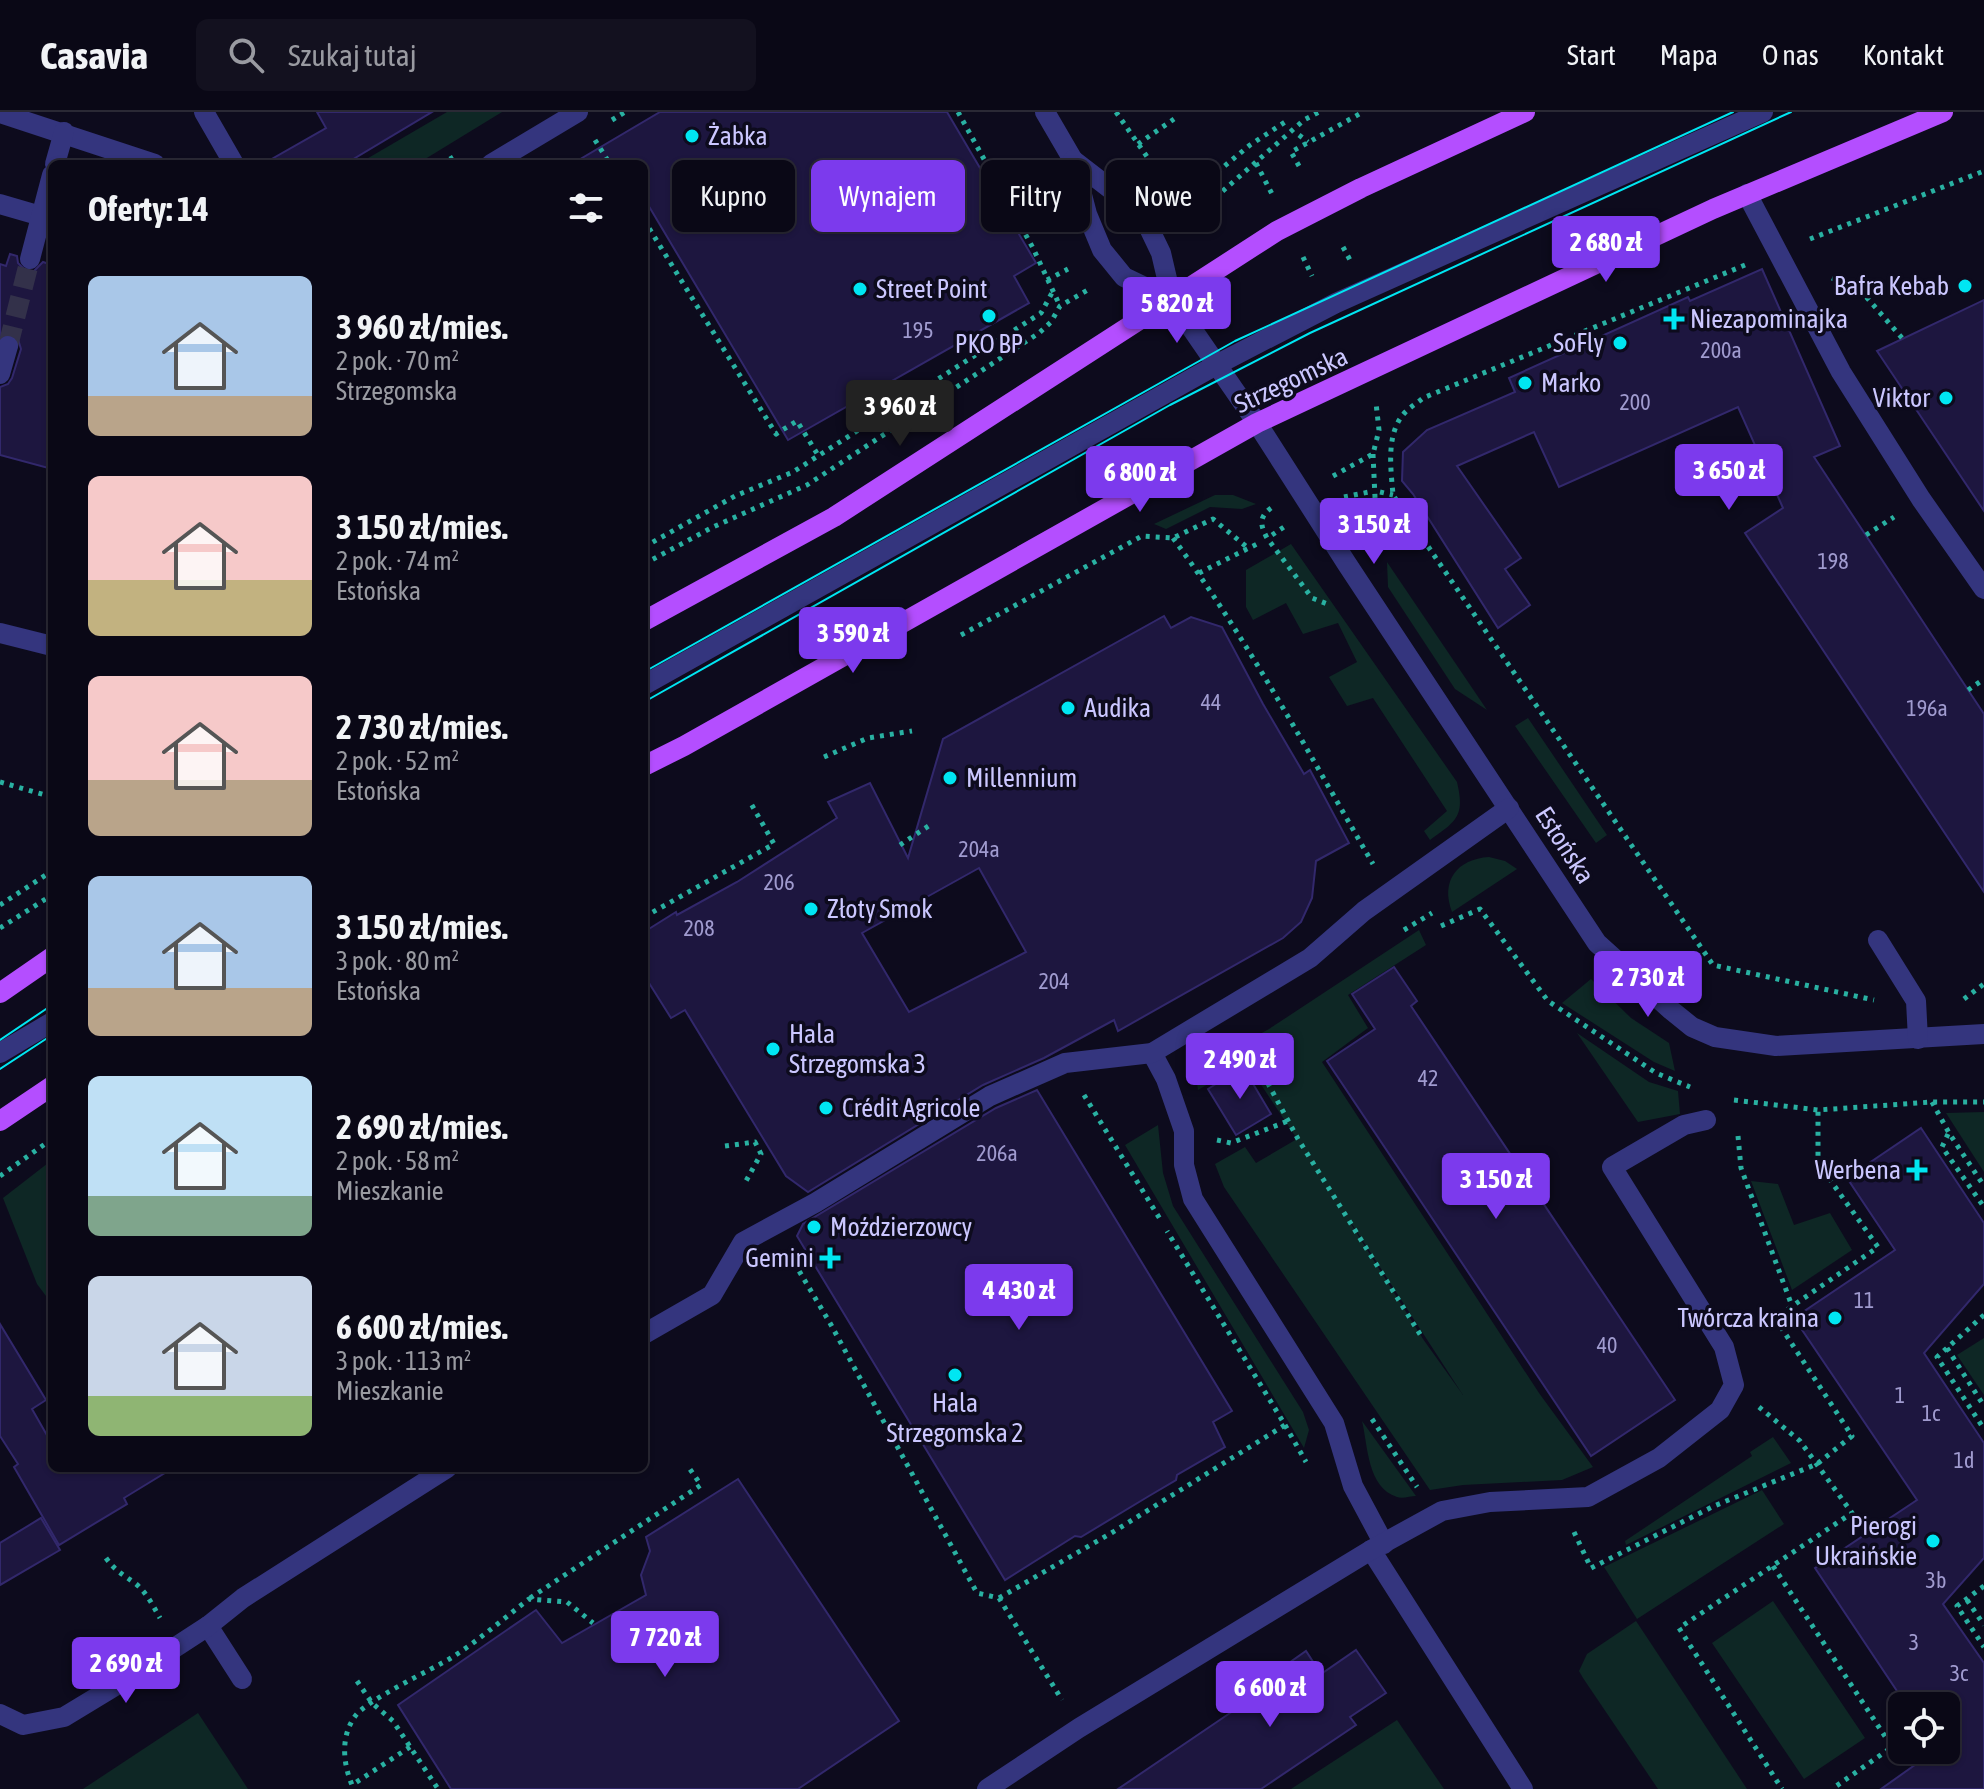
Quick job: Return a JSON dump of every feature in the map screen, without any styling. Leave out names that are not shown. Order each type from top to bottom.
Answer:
[{"type":"main road","points":[[648,619],[834,517],[1297,220],[1525,112]]},
{"type":"main road","name":"Strzegomska","points":[[648,764],[1257,423],[1747,194],[1943,112]]},
{"type":"main road","points":[[0,993],[48,960]]},
{"type":"main road","points":[[0,1121],[48,1089]]},
{"type":"street","points":[[204,112],[232,160]]},
{"type":"street","points":[[498,160],[578,112]]},
{"type":"street","points":[[1045,112],[1073,160]]},
{"type":"street","points":[[648,683],[1218,364],[1357,294],[1763,112]]},
{"type":"street","points":[[0,113],[144,160]]},
{"type":"street","points":[[56,160],[64,132]]},
{"type":"street","points":[[1090,173],[1121,197],[1148,226],[1161,253],[1172,300]]},
{"type":"street","points":[[30,259],[48,190]]},
{"type":"street","points":[[1747,194],[1841,372],[1921,499],[1984,589]]},
{"type":"street","points":[[0,204],[41,216]]},
{"type":"street","points":[[1090,221],[1102,250],[1124,277],[1172,300]]},
{"type":"street","name":"Estońska","points":[[1172,300],[1257,423],[1380,616],[1597,943],[1692,1027],[1715,1037],[1776,1046],[1984,1034]]},
{"type":"street","points":[[0,374],[8,346]]},
{"type":"street","points":[[0,633],[48,645]]},
{"type":"street","points":[[648,1332],[712,1295],[743,1242],[990,1096],[1065,1063],[1152,1053],[1310,958],[1364,911],[1509,808]]},
{"type":"street","points":[[1878,940],[1916,1001],[1918,1039]]},
{"type":"street","points":[[0,1053],[48,1024]]},
{"type":"street","points":[[1152,1053],[1166,1079],[1184,1131],[1184,1165],[1193,1199],[1334,1423],[1353,1486],[1377,1547],[1523,1789]]},
{"type":"street","points":[[987,1789],[1079,1728],[1377,1547],[1442,1511],[1490,1502],[1588,1497],[1659,1458],[1720,1410],[1734,1385],[1724,1347],[1612,1167],[1684,1125],[1706,1120]]},
{"type":"street","points":[[0,1714],[23,1725],[64,1717],[208,1626],[243,1598],[417,1477]]},
{"type":"street","points":[[208,1626],[242,1679]]},
{"type":"path","points":[[958,112],[1060,306]]},
{"type":"path","points":[[1116,112],[1152,160]]},
{"type":"path","points":[[1220,194],[1304,120],[1319,112]]},
{"type":"path","points":[[1299,166],[1291,152],[1363,112]]},
{"type":"path","points":[[1138,144],[1174,119]]},
{"type":"path","points":[[1220,170],[1250,145],[1285,122],[1288,125]]},
{"type":"path","points":[[590,132],[608,160]]},
{"type":"path","points":[[1299,135],[1308,142]]},
{"type":"path","points":[[1256,163],[1266,183]]},
{"type":"path","points":[[1916,1001],[1885,1002],[1713,965],[1393,495],[1390,469],[1396,431],[1402,416],[1423,398],[1777,252],[1984,171]]},
{"type":"path","points":[[648,226],[776,434],[797,421],[818,455]]},
{"type":"path","points":[[1777,252],[1861,291],[1903,339]]},
{"type":"path","points":[[1047,280],[1068,269]]},
{"type":"path","points":[[648,562],[713,527],[807,485],[1045,328],[1060,306],[1093,287]]},
{"type":"path","points":[[648,545],[735,496],[793,472],[1041,313],[1053,291]]},
{"type":"path","points":[[1008,334],[1022,355]]},
{"type":"path","points":[[1416,384],[1423,398]]},
{"type":"path","points":[[1378,406],[1379,430],[1373,454],[1378,553]]},
{"type":"path","points":[[1344,470],[1373,454]]},
{"type":"path","points":[[1343,497],[1369,492]]},
{"type":"path","points":[[1380,492],[1393,495]]},
{"type":"path","points":[[1270,508],[1263,514],[1262,528],[1312,598],[1342,611],[1380,616]]},
{"type":"path","points":[[958,636],[1142,536],[1173,538],[1213,519],[1248,548]]},
{"type":"path","points":[[1272,535],[1285,526]]},
{"type":"path","points":[[1173,538],[1199,573],[1280,705],[1390,893]]},
{"type":"path","points":[[1199,573],[1261,542]]},
{"type":"path","points":[[1968,690],[1984,679]]},
{"type":"path","points":[[824,757],[868,738],[912,731]]},
{"type":"path","points":[[0,782],[48,796]]},
{"type":"path","points":[[648,915],[774,844],[749,800]]},
{"type":"path","points":[[900,845],[930,825]]},
{"type":"path","points":[[0,905],[48,874]]},
{"type":"path","points":[[0,928],[48,898]]},
{"type":"path","points":[[1441,926],[1480,909],[1548,1001],[1656,1073],[1698,1090]]},
{"type":"path","points":[[1974,999],[1963,1000],[1984,984]]},
{"type":"path","points":[[1242,1035],[1288,1121],[1423,1339]]},
{"type":"path","points":[[773,1227],[830,1323],[977,1593],[999,1598],[1113,1532],[1285,1425],[1065,1063]]},
{"type":"path","points":[[1723,1098],[1818,1110],[1932,1102],[1984,1102]]},
{"type":"path","points":[[1734,1100],[1735,1113]]},
{"type":"path","points":[[1932,1102],[1984,1186]]},
{"type":"path","points":[[1591,1568],[1714,1506],[1817,1464],[1852,1436],[1775,1318],[1878,1247],[1818,1163],[1818,1110]]},
{"type":"path","points":[[1213,1138],[1231,1143],[1288,1121]]},
{"type":"path","points":[[1737,1127],[1741,1168],[1792,1306]]},
{"type":"path","points":[[1949,1133],[1942,1147],[1984,1207]]},
{"type":"path","points":[[0,1176],[48,1142]]},
{"type":"path","points":[[725,1146],[755,1142],[761,1154],[746,1181]]},
{"type":"path","points":[[1984,1315],[1937,1357],[1984,1429]]},
{"type":"path","points":[[1947,1348],[1984,1406]]},
{"type":"path","points":[[1729,1394],[1764,1409],[1800,1441],[1852,1513],[1679,1628],[1782,1789]]},
{"type":"path","points":[[410,1747],[349,1787],[345,1767],[348,1731],[357,1714],[453,1657],[529,1599],[701,1485],[687,1465]]},
{"type":"path","points":[[106,1558],[116,1572],[146,1594],[176,1647]]},
{"type":"path","points":[[1773,1566],[1892,1747],[1832,1789]]},
{"type":"path","points":[[1984,1586],[1957,1606],[1984,1647]]},
{"type":"path","points":[[999,1598],[1079,1728]]},
{"type":"path","points":[[529,1599],[567,1602],[593,1623]]},
{"type":"path","points":[[1967,1600],[1984,1625]]},
{"type":"path","points":[[357,1681],[372,1703],[393,1721],[438,1789]]},
{"type":"green space","points":[[447,112],[502,112],[424,160],[365,160]]},
{"type":"green space","points":[[1215,495],[1233,495],[1256,504],[1242,509],[1210,507],[1166,529],[1154,524]]},
{"type":"green space","points":[[1291,544],[1457,782],[1460,803],[1457,817],[1430,840],[1424,831],[1447,811],[1373,698],[1347,706],[1329,677],[1357,662],[1338,623],[1303,634],[1286,603],[1253,620],[1246,607],[1246,570]]},
{"type":"green space","points":[[1387,562],[1487,710],[1455,689],[1388,587]]},
{"type":"green space","points":[[1528,718],[1607,835],[1596,843],[1515,726]]},
{"type":"green space","points":[[1489,857],[1505,861],[1517,869],[1452,912],[1448,891],[1454,874],[1468,862]]},
{"type":"green space","points":[[1419,930],[1426,945],[1348,995],[1368,1028],[1322,1062],[1539,1393],[1593,1467],[1562,1480],[1463,1485],[1430,1490],[1224,1187],[1215,1164],[1245,1147],[1256,1163],[1297,1139],[1246,1062],[1198,1090],[1195,1070],[1269,1029]],"holes":[[[1352,1224],[1463,1395],[1423,1339]]]},
{"type":"green space","points":[[1591,979],[1631,1018],[1669,1043],[1675,1071],[1654,1062],[1562,1003]]},
{"type":"green space","points":[[1577,1033],[1649,1082],[1678,1091],[1680,1114],[1638,1122]]},
{"type":"green space","points":[[1984,1112],[1984,1172],[1946,1113]]},
{"type":"green space","points":[[1158,1125],[1163,1173],[1173,1206],[1303,1412],[1309,1430],[1304,1448],[1125,1145]]},
{"type":"green space","points":[[48,1163],[48,1299],[37,1284],[3,1198]]},
{"type":"green space","points":[[1751,1181],[1778,1184],[1794,1225],[1830,1213],[1852,1250],[1792,1290]]},
{"type":"green space","points":[[1984,1338],[1984,1395],[1957,1355]]},
{"type":"green space","points":[[1362,1421],[1416,1496],[1397,1497],[1380,1484],[1370,1465]]},
{"type":"green space","points":[[1773,1437],[1791,1463],[1626,1545],[1625,1541],[1752,1456],[1750,1452]]},
{"type":"green space","points":[[1762,1490],[1784,1524],[1637,1619],[1604,1567]]},
{"type":"green space","points":[[1773,1601],[1865,1738],[1804,1779],[1712,1643]]},
{"type":"green space","points":[[1636,1621],[1747,1789],[1658,1789],[1583,1678],[1579,1671],[1587,1654]]},
{"type":"green space","points":[[198,1713],[248,1789],[83,1789]]},
{"type":"green space","points":[[1397,1720],[1444,1789],[1291,1789]]},
{"type":"building","points":[[317,112],[432,112],[352,160],[270,160],[326,128]]},
{"type":"building","name":"Street Point","points":[[660,112],[947,112],[981,170],[981,232],[1018,232],[1036,263],[1014,276],[1029,303],[788,440],[648,205],[648,160],[579,160]]},
{"type":"building","points":[[10,254],[17,256],[18,263],[26,271],[34,271],[43,262],[48,264],[48,468],[0,455],[0,387],[12,378],[21,349],[17,336],[11,333],[0,336],[0,264],[6,266]]},
{"type":"building","points":[[1762,269],[1840,446],[1814,457],[1984,714],[1984,892],[1745,533],[1783,508],[1738,407],[1559,487],[1534,432],[1457,466],[1521,558],[1505,569],[1530,605],[1498,628],[1402,481],[1403,452],[1427,430],[1515,392],[1509,378],[1688,297],[1690,301]]},
{"type":"building","name":"Viktor","points":[[1984,300],[1984,511],[1877,351]]},
{"type":"building","points":[[1164,616],[1171,628],[1191,617],[1222,627],[1304,774],[1310,770],[1349,843],[1316,861],[1312,898],[1301,922],[1283,938],[1118,1031],[1114,1020],[1044,1058],[983,1085],[808,1192],[786,1176],[685,1010],[671,1018],[648,981],[648,930],[737,882],[837,818],[828,802],[870,783],[908,858],[943,739]],"holes":[[[979,868],[1026,952],[909,1012],[862,933]]]},
{"type":"building","points":[[1394,967],[1417,1001],[1411,1006],[1675,1400],[1591,1456],[1327,1061],[1375,1029],[1352,994]]},
{"type":"building","points":[[1243,1067],[1271,1114],[1236,1135],[1208,1089]]},
{"type":"building","points":[[1037,1090],[1232,1411],[1213,1422],[1225,1447],[1177,1475],[1176,1480],[1081,1537],[1075,1536],[1005,1580],[797,1236],[803,1224],[996,1108]]},
{"type":"building","points":[[1921,1128],[1984,1223],[1984,1284],[1924,1353],[1984,1443],[1984,1558],[1943,1604],[1984,1663],[1984,1789],[1881,1789],[1916,1764],[1960,1764],[1960,1692],[1898,1692],[1815,1568],[1917,1500],[1794,1318],[1895,1250],[1847,1178]]},
{"type":"building","points":[[0,1324],[46,1400],[32,1409],[48,1437],[48,1472],[166,1472],[124,1498],[127,1504],[59,1545],[14,1467],[18,1464],[0,1436]]},
{"type":"building","points":[[738,1479],[899,1721],[798,1789],[451,1789],[398,1705],[536,1610],[562,1643],[646,1595],[641,1575],[650,1551],[646,1537]]},
{"type":"building","points":[[41,1518],[60,1550],[0,1585],[0,1543]]},
{"type":"building","points":[[1356,1650],[1386,1693],[1350,1717],[1356,1725],[1261,1789],[1118,1789],[1233,1711],[1230,1706],[1273,1678],[1272,1675],[1306,1651],[1321,1674]]},
{"type":"tunnel","points":[[8,346],[30,259]]},
{"type":"tram line","points":[[648,670],[1235,341],[1733,112]]},
{"type":"tram line","points":[[648,700],[1170,405],[1310,333],[1791,112]]},
{"type":"tram line","points":[[0,1040],[48,1008]]},
{"type":"tram line","points":[[0,1069],[48,1038]]},
{"type":"place","name":"Żabka","points":[[692,136]]},
{"type":"place","name":"Bafra Kebab","points":[[1965,286]]},
{"type":"place","name":"Street Point","points":[[860,289]]},
{"type":"place","name":"PKO BP","points":[[989,316]]},
{"type":"place","name":"Niezapominajka","points":[[1674,319]]},
{"type":"place","name":"SoFly","points":[[1620,343]]},
{"type":"place","name":"Marko","points":[[1525,383]]},
{"type":"place","name":"Viktor","points":[[1946,398]]},
{"type":"place","name":"Audika","points":[[1068,708]]},
{"type":"place","name":"Millennium","points":[[950,778]]},
{"type":"place","name":"Złoty Smok","points":[[811,909]]},
{"type":"place","name":"Hala Strzegomska 3","points":[[773,1049]]},
{"type":"place","name":"Crédit Agricole","points":[[826,1108]]},
{"type":"place","name":"Werbena","points":[[1917,1170]]},
{"type":"place","name":"Moździerzowcy","points":[[814,1227]]},
{"type":"place","name":"Gemini","points":[[830,1258]]},
{"type":"place","name":"Twórcza kraina","points":[[1835,1318]]},
{"type":"place","name":"Hala Strzegomska 2","points":[[955,1375]]},
{"type":"place","name":"Pierogi Ukraińskie","points":[[1933,1541]]}]
